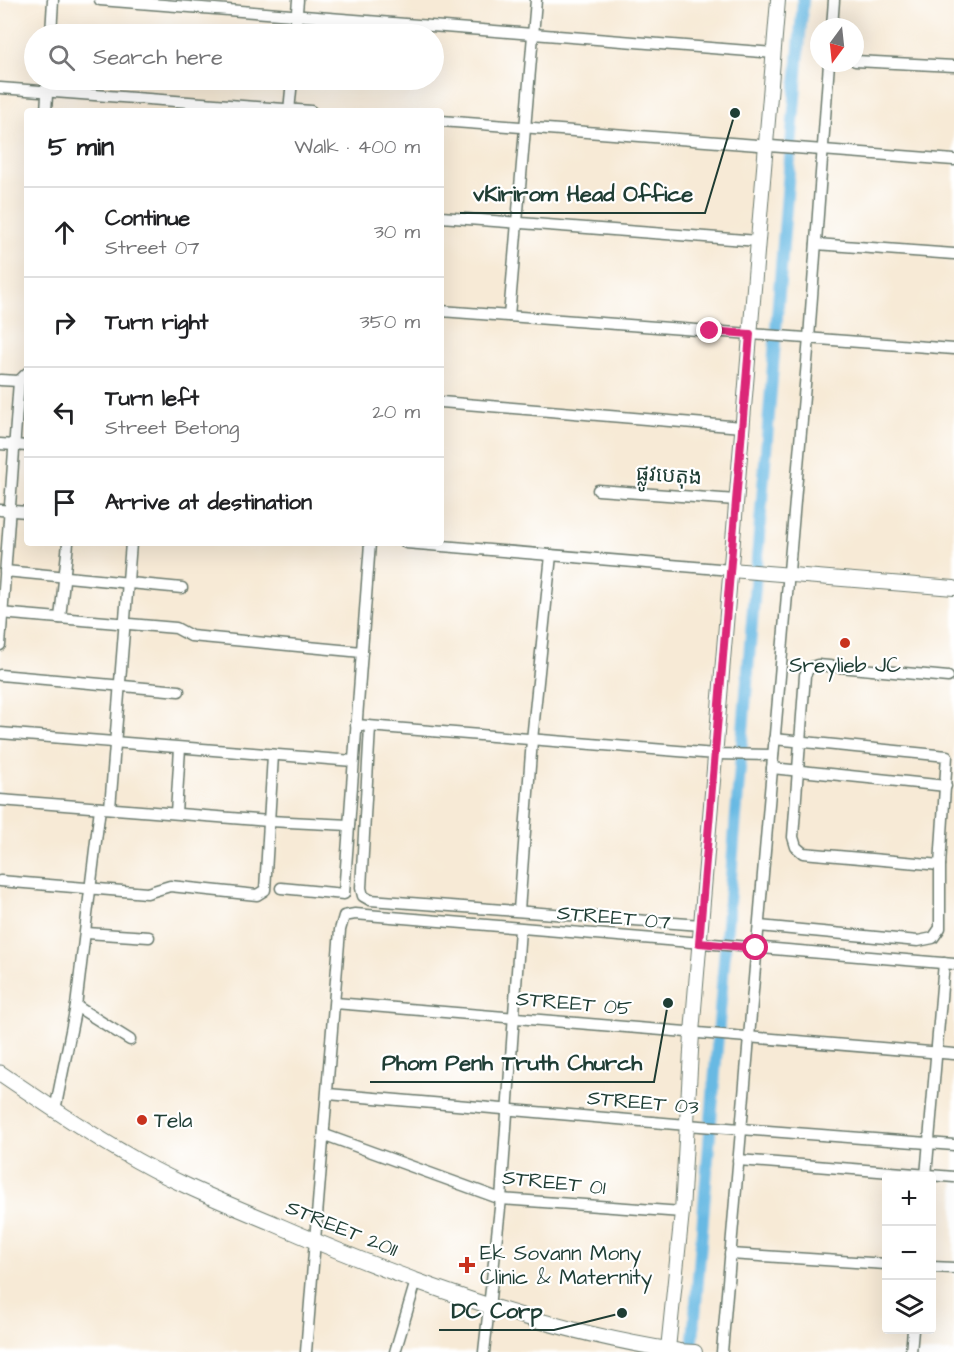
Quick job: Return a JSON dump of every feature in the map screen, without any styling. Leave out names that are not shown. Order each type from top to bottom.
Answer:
[{"type":"main road","name":"STREET 2011","points":[[0,1073],[123,1153],[199,1191],[315,1241],[416,1281],[489,1306],[572,1330],[671,1351]]},
{"type":"street","points":[[52,24],[53,0]]},
{"type":"street","points":[[100,0],[408,24]]},
{"type":"street","points":[[296,24],[298,0]]},
{"type":"street","points":[[509,316],[536,0]]},
{"type":"street","points":[[671,1351],[704,943],[701,925],[721,754],[736,570],[736,500],[742,427],[754,334],[758,241],[769,145],[778,0]]},
{"type":"street","points":[[833,18],[834,0]]},
{"type":"street","points":[[444,27],[774,53]]},
{"type":"street","points":[[864,61],[954,66]]},
{"type":"street","points":[[722,1352],[738,1160],[751,947],[759,926],[772,768],[768,755],[774,740],[804,338],[816,244],[820,149],[828,72]]},
{"type":"street","points":[[0,88],[24,90]]},
{"type":"street","points":[[31,90],[264,108]]},
{"type":"street","points":[[289,108],[291,90]]},
{"type":"street","points":[[46,108],[47,91]]},
{"type":"street","points":[[444,121],[954,160]]},
{"type":"street","points":[[444,217],[758,241]]},
{"type":"street","points":[[816,244],[954,254]]},
{"type":"street","points":[[444,311],[954,349]]},
{"type":"street","points":[[0,380],[18,381],[24,376]]},
{"type":"street","points":[[0,645],[5,571],[5,510],[15,446],[18,381]]},
{"type":"street","points":[[444,402],[742,427]]},
{"type":"street","points":[[0,444],[24,446]]},
{"type":"street","name":"ផ្លូវបេតុង","points":[[598,490],[736,500]]},
{"type":"street","points":[[5,510],[24,512]]},
{"type":"street","points":[[60,618],[68,546]]},
{"type":"street","points":[[55,1110],[76,1006],[116,742],[131,546]]},
{"type":"street","points":[[281,888],[344,894],[370,546]]},
{"type":"street","points":[[442,546],[954,588]]},
{"type":"street","points":[[519,910],[532,740],[550,555]]},
{"type":"street","points":[[5,571],[182,588]]},
{"type":"street","points":[[1,613],[176,628],[192,636],[362,652]]},
{"type":"street","points":[[940,865],[803,853],[796,847],[793,837],[805,675],[809,668],[818,665],[948,677]]},
{"type":"street","points":[[0,675],[179,691]]},
{"type":"street","points":[[356,726],[721,754],[768,755]]},
{"type":"street","points":[[370,726],[361,888],[363,896],[370,900],[701,925]]},
{"type":"street","points":[[0,733],[353,762]]},
{"type":"street","points":[[759,926],[918,941],[933,938],[940,928],[940,865],[946,756],[774,740]]},
{"type":"street","points":[[176,813],[180,748]]},
{"type":"street","points":[[0,881],[147,893],[170,886],[257,895],[262,893],[265,890],[273,755]]},
{"type":"street","points":[[772,768],[946,786]]},
{"type":"street","points":[[0,800],[349,825]]},
{"type":"street","name":"STREET 07","points":[[335,1003],[340,930],[344,916],[355,914],[949,963]]},
{"type":"street","points":[[484,1352],[501,1199],[519,929]]},
{"type":"street","points":[[86,933],[149,938]]},
{"type":"street","points":[[926,1172],[937,1053],[949,963]]},
{"type":"street","points":[[306,1352],[335,1003]]},
{"type":"street","name":"STREET 05","points":[[335,1003],[954,1054]]},
{"type":"street","points":[[76,1006],[130,1040]]},
{"type":"street","name":"STREET 03","points":[[328,1094],[954,1145]]},
{"type":"street","name":"STREET 01","points":[[325,1135],[501,1199],[682,1212]]},
{"type":"street","points":[[738,1160],[882,1172]]},
{"type":"street","points":[[936,1176],[954,1177]]},
{"type":"street","points":[[730,1254],[882,1264]]},
{"type":"street","points":[[936,1267],[954,1268]]},
{"type":"street","points":[[395,1352],[416,1281]]},
{"type":"street","points":[[911,1352],[913,1334]]},
{"type":"street","name":"STREET 2011","points":[[671,1351],[696,1352]]},
{"type":"waterway","points":[[692,1352],[803,0]]},
{"type":"place","name":"vKirirom Head Office","points":[[735,113]]},
{"type":"place","name":"Sreylieb JC","points":[[845,643]]},
{"type":"place","name":"Phom Penh Truth Church","points":[[668,1003]]},
{"type":"place","name":"Tela","points":[[142,1120]]},
{"type":"place","name":"Ek Sovann Mony Clinic & Maternity","points":[[467,1265]]},
{"type":"place","name":"DC Corp","points":[[622,1313]]},
{"type":"route","points":[[710,331],[750,334],[699,943],[756,948]]}]
